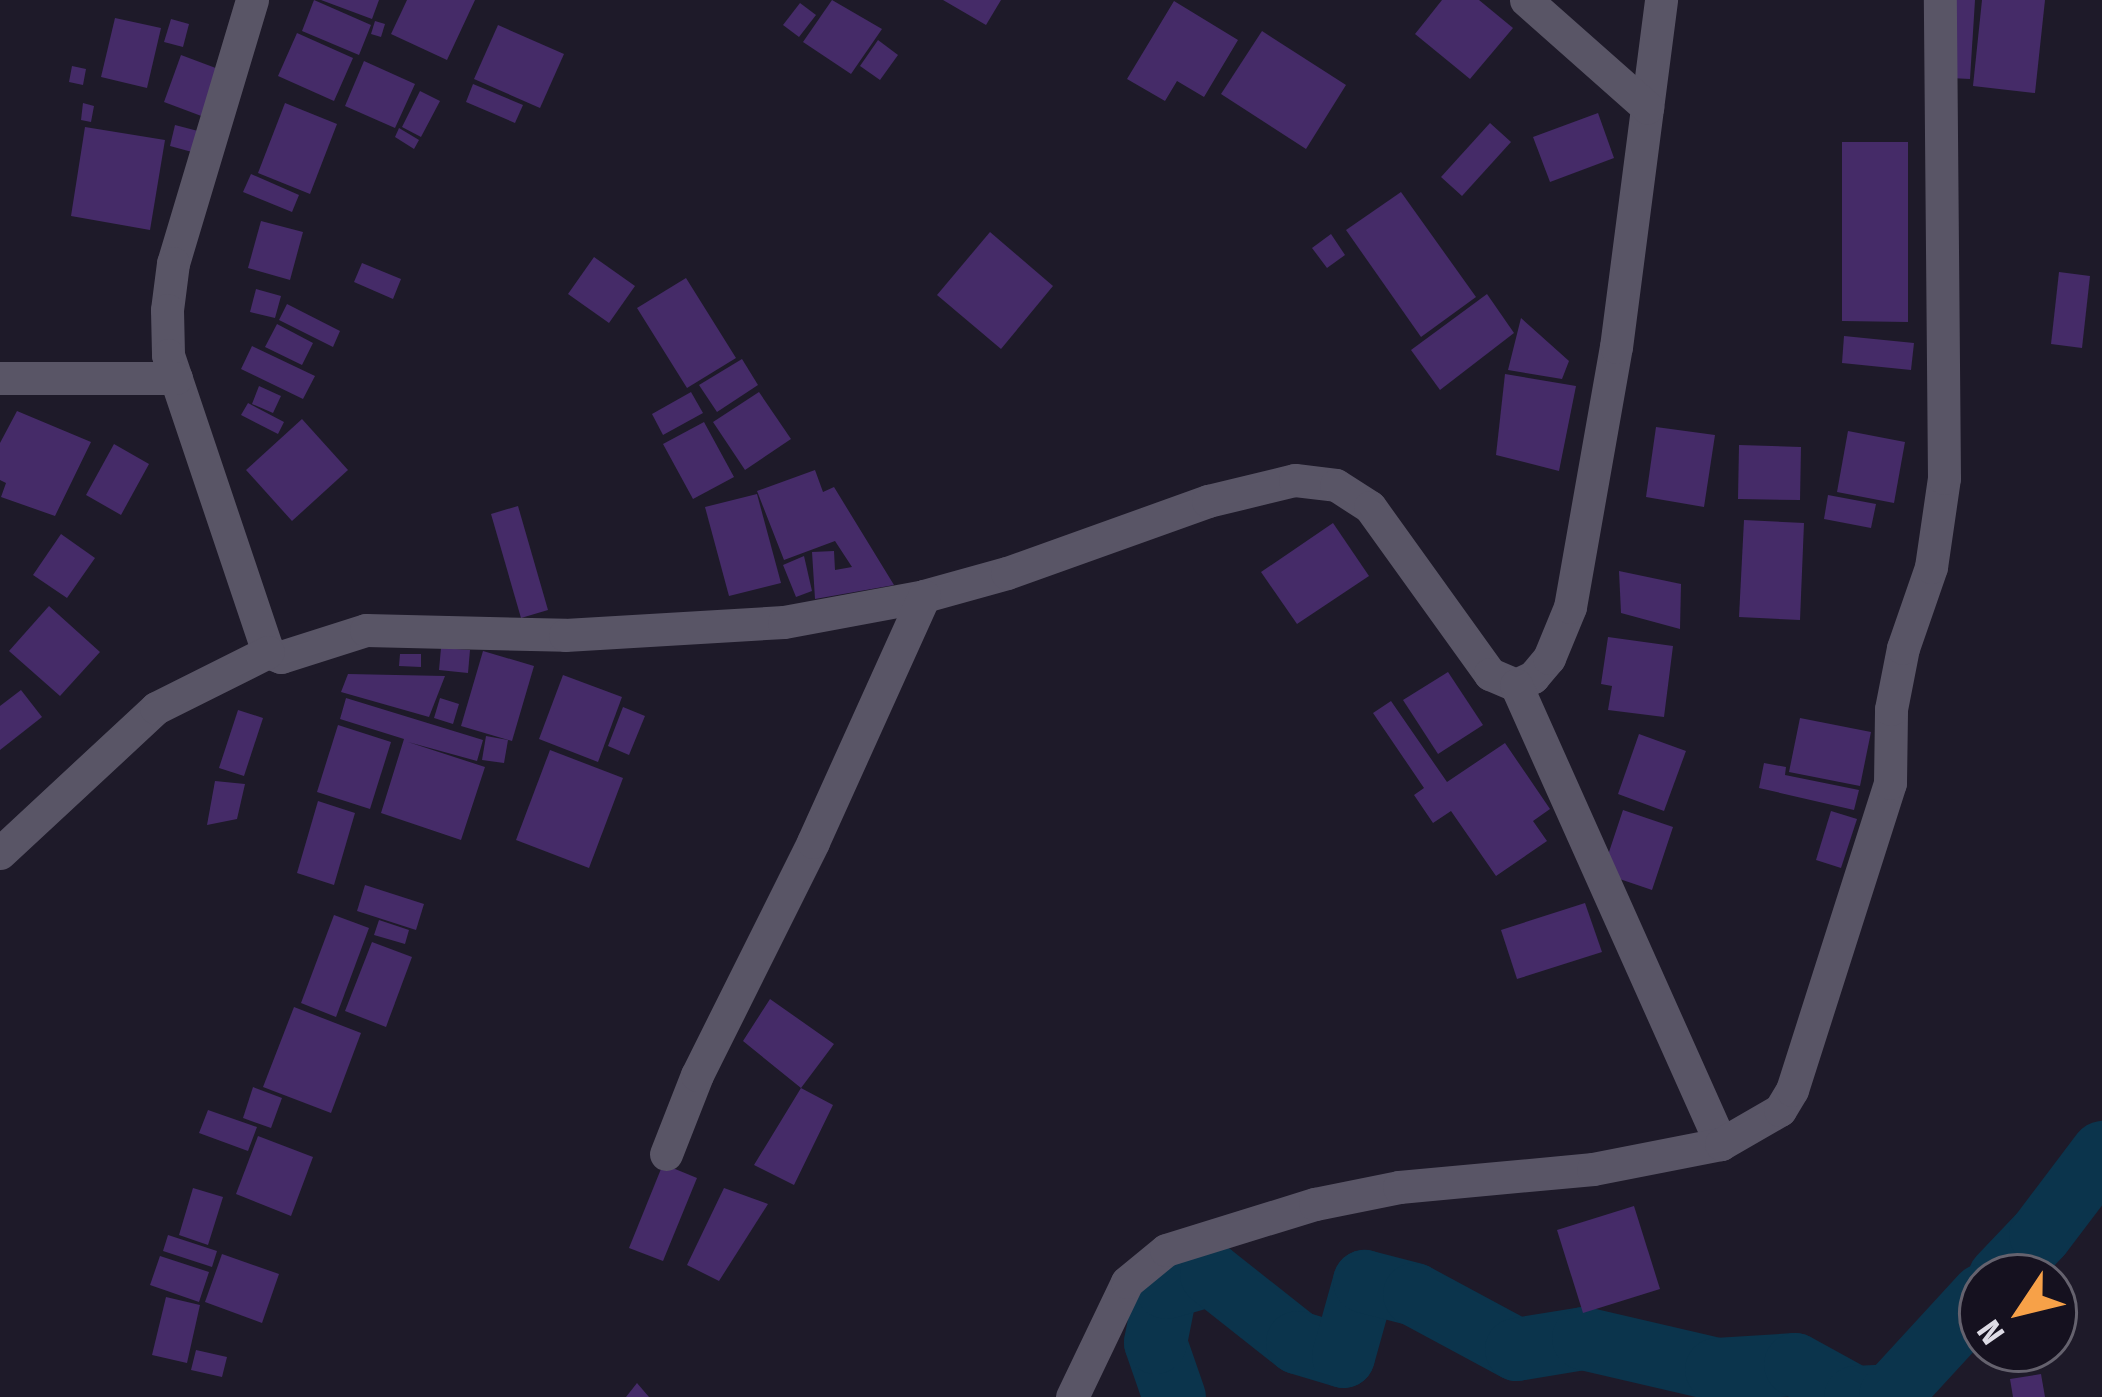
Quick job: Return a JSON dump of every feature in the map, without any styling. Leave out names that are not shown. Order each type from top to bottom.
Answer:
[{"type":"street","points":[[252,0],[172,263],[168,355],[268,652]]},
{"type":"street","points":[[1526,0],[1647,106]]},
{"type":"street","points":[[1516,685],[1533,677],[1549,658],[1570,608],[1616,347],[1661,0]]},
{"type":"street","points":[[1072,1397],[1127,1282],[1166,1250],[1315,1204],[1399,1186],[1593,1169],[1721,1144],[1780,1110],[1792,1090],[1890,783],[1892,709],[1903,648],[1930,567],[1944,478],[1940,0]]},
{"type":"street","points":[[0,378],[176,378]]},
{"type":"street","points":[[0,853],[156,708],[268,652],[281,657],[366,629],[565,635],[784,622],[924,596],[1101,542],[1208,501],[1295,480],[1336,485],[1370,507],[1490,674],[1516,685],[1721,1144]]},
{"type":"street","points":[[666,1154],[697,1075],[813,842],[924,596]]},
{"type":"building","points":[[314,0],[371,25],[359,55],[302,31]]},
{"type":"building","points":[[321,0],[379,0],[372,19]]},
{"type":"building","points":[[407,0],[475,0],[447,60],[391,34]]},
{"type":"building","points":[[832,0],[882,29],[851,74],[803,42]]},
{"type":"building","points":[[943,0],[1001,0],[986,25]]},
{"type":"building","points":[[1442,0],[1479,0],[1513,28],[1470,79],[1415,34]]},
{"type":"building","points":[[1955,0],[1975,0],[1970,79],[1950,78]]},
{"type":"building","points":[[1982,0],[2045,0],[2035,93],[1973,86]]},
{"type":"building","points":[[1174,1],[1238,40],[1204,97],[1177,81],[1165,101],[1127,79]]},
{"type":"building","points":[[800,3],[816,15],[799,37],[783,25]]},
{"type":"building","points":[[115,18],[161,28],[147,88],[101,77]]},
{"type":"building","points":[[171,19],[189,24],[183,47],[164,42]]},
{"type":"building","points":[[375,21],[385,24],[381,37],[371,34]]},
{"type":"building","points":[[498,25],[564,54],[540,108],[474,79]]},
{"type":"building","points":[[1262,31],[1346,85],[1306,149],[1221,94]]},
{"type":"building","points":[[297,33],[353,58],[334,101],[278,76]]},
{"type":"building","points":[[878,40],[898,55],[880,80],[860,66]]},
{"type":"building","points":[[181,55],[221,70],[204,117],[164,102]]},
{"type":"building","points":[[364,61],[415,84],[395,128],[345,106]]},
{"type":"building","points":[[72,66],[86,69],[83,85],[69,82]]},
{"type":"building","points":[[473,84],[523,105],[515,123],[466,102]]},
{"type":"building","points":[[420,91],[440,101],[421,137],[402,127]]},
{"type":"building","points":[[83,103],[94,106],[91,122],[81,120]]},
{"type":"building","points":[[285,103],[337,124],[310,194],[258,173]]},
{"type":"building","points":[[1598,113],[1614,158],[1550,182],[1533,137]]},
{"type":"building","points":[[1490,123],[1511,142],[1462,196],[1441,177]]},
{"type":"building","points":[[175,125],[198,131],[192,152],[170,146]]},
{"type":"building","points":[[85,127],[165,140],[150,230],[71,216]]},
{"type":"building","points":[[399,128],[419,140],[414,149],[395,137]]},
{"type":"building","points":[[1842,142],[1908,142],[1908,322],[1842,321]]},
{"type":"building","points":[[251,174],[299,195],[292,212],[243,192]]},
{"type":"building","points":[[1401,192],[1476,297],[1421,337],[1346,230]]},
{"type":"building","points":[[261,221],[303,232],[290,280],[248,268]]},
{"type":"building","points":[[990,232],[1053,286],[1001,349],[937,295]]},
{"type":"building","points":[[1331,234],[1345,255],[1327,268],[1312,248]]},
{"type":"building","points":[[594,257],[635,286],[609,323],[568,294]]},
{"type":"building","points":[[362,263],[401,279],[393,299],[354,282]]},
{"type":"building","points":[[2059,272],[2090,276],[2082,348],[2051,344]]},
{"type":"building","points":[[686,278],[736,358],[687,388],[637,308]]},
{"type":"building","points":[[256,289],[281,296],[275,318],[250,312]]},
{"type":"building","points":[[1487,294],[1514,333],[1440,390],[1411,350]]},
{"type":"building","points":[[287,304],[340,331],[333,347],[279,320]]},
{"type":"building","points":[[1521,318],[1569,361],[1562,379],[1508,370]]},
{"type":"building","points":[[277,324],[313,343],[302,365],[265,347]]},
{"type":"building","points":[[1844,336],[1914,343],[1911,370],[1842,363]]},
{"type":"building","points":[[252,346],[315,376],[303,399],[241,369]]},
{"type":"building","points":[[742,359],[758,385],[717,412],[699,385]]},
{"type":"building","points":[[1505,374],[1576,386],[1559,471],[1496,455]]},
{"type":"building","points":[[259,386],[281,396],[273,413],[252,404]]},
{"type":"building","points":[[691,392],[703,413],[663,435],[652,414]]},
{"type":"building","points":[[759,392],[791,439],[745,470],[713,422]]},
{"type":"building","points":[[248,403],[284,422],[278,434],[241,415]]},
{"type":"building","points":[[17,411],[91,442],[55,516],[1,497],[6,483],[0,480],[0,443]]},
{"type":"building","points":[[302,419],[348,470],[292,521],[246,470]]},
{"type":"building","points":[[704,422],[734,477],[693,499],[663,444]]},
{"type":"building","points":[[1656,427],[1715,435],[1704,507],[1646,497]]},
{"type":"building","points":[[1848,431],[1905,442],[1894,503],[1837,492]]},
{"type":"building","points":[[114,444],[149,464],[121,515],[86,495]]},
{"type":"building","points":[[1739,445],[1801,447],[1800,500],[1738,499]]},
{"type":"building","points":[[815,470],[823,492],[834,487],[894,585],[815,599],[812,552],[834,551],[835,570],[852,567],[835,541],[784,560],[757,491]]},
{"type":"building","points":[[757,494],[781,583],[729,596],[705,507]]},
{"type":"building","points":[[1828,495],[1876,504],[1871,528],[1824,519]]},
{"type":"building","points":[[518,506],[548,610],[521,618],[491,514]]},
{"type":"building","points":[[1744,520],[1804,523],[1800,620],[1739,617]]},
{"type":"building","points":[[1333,523],[1369,576],[1297,624],[1261,572]]},
{"type":"building","points":[[61,534],[95,558],[67,598],[33,575]]},
{"type":"building","points":[[804,556],[812,591],[796,597],[783,565]]},
{"type":"building","points":[[1619,571],[1681,584],[1680,629],[1621,613]]},
{"type":"building","points":[[49,606],[100,652],[60,696],[9,651]]},
{"type":"building","points":[[1608,637],[1673,646],[1664,717],[1608,710],[1612,686],[1601,684]]},
{"type":"building","points":[[441,648],[470,650],[468,673],[439,670]]},
{"type":"building","points":[[483,651],[534,666],[512,741],[461,726]]},
{"type":"building","points":[[400,654],[421,654],[421,667],[399,666]]},
{"type":"building","points":[[1448,672],[1483,725],[1438,754],[1403,700]]},
{"type":"building","points":[[348,674],[445,676],[429,717],[341,692]]},
{"type":"building","points":[[563,675],[622,697],[598,762],[539,739]]},
{"type":"building","points":[[21,690],[42,717],[0,750],[0,706]]},
{"type":"building","points":[[346,698],[483,740],[477,761],[408,742],[485,767],[461,840],[381,813],[404,739],[340,719]]},
{"type":"building","points":[[440,698],[459,704],[453,724],[434,718]]},
{"type":"building","points":[[1391,701],[1447,782],[1505,743],[1550,809],[1533,821],[1547,841],[1496,876],[1451,811],[1433,823],[1414,795],[1424,788],[1373,713]]},
{"type":"building","points":[[623,707],[645,716],[629,755],[608,746]]},
{"type":"building","points":[[238,710],[263,718],[244,776],[219,768]]},
{"type":"building","points":[[1800,718],[1871,732],[1860,786],[1789,772]]},
{"type":"building","points":[[338,725],[391,742],[370,809],[317,792]]},
{"type":"building","points":[[1639,734],[1686,751],[1664,811],[1618,794]]},
{"type":"building","points":[[486,736],[508,740],[504,763],[482,760]]},
{"type":"building","points":[[550,750],[623,778],[589,868],[516,840]]},
{"type":"building","points":[[1764,763],[1786,767],[1785,775],[1859,790],[1854,810],[1759,788]]},
{"type":"building","points":[[215,781],[245,784],[237,819],[207,825]]},
{"type":"building","points":[[318,801],[355,813],[334,885],[297,873]]},
{"type":"building","points":[[1623,810],[1673,827],[1652,890],[1602,873]]},
{"type":"building","points":[[1831,811],[1857,819],[1841,868],[1816,860]]},
{"type":"building","points":[[365,885],[424,904],[416,930],[357,911]]},
{"type":"building","points":[[1585,903],[1602,952],[1517,979],[1501,930]]},
{"type":"building","points":[[334,915],[369,928],[336,1017],[301,1003]]},
{"type":"building","points":[[379,920],[409,930],[405,944],[374,935]]},
{"type":"building","points":[[372,942],[412,957],[386,1027],[345,1011]]},
{"type":"building","points":[[770,999],[834,1044],[801,1088],[743,1041]]},
{"type":"building","points":[[294,1007],[361,1033],[331,1113],[263,1087]]},
{"type":"building","points":[[253,1087],[282,1098],[271,1128],[243,1118]]},
{"type":"building","points":[[801,1088],[833,1105],[794,1185],[754,1165]]},
{"type":"building","points":[[208,1110],[257,1127],[248,1151],[199,1133]]},
{"type":"building","points":[[258,1136],[313,1157],[291,1216],[236,1194]]},
{"type":"building","points":[[663,1164],[697,1178],[663,1261],[629,1248]]},
{"type":"building","points":[[193,1188],[223,1197],[208,1245],[179,1235]]},
{"type":"building","points":[[724,1188],[768,1204],[719,1281],[687,1265]]},
{"type":"building","points":[[1634,1206],[1660,1289],[1583,1313],[1557,1230]]},
{"type":"building","points":[[168,1235],[217,1251],[212,1267],[163,1251]]},
{"type":"building","points":[[222,1254],[279,1274],[262,1323],[205,1302]]},
{"type":"building","points":[[160,1256],[209,1272],[199,1302],[150,1285]]},
{"type":"building","points":[[166,1297],[200,1305],[187,1363],[152,1355]]},
{"type":"building","points":[[196,1350],[227,1357],[222,1377],[191,1370]]},
{"type":"building","points":[[2041,1374],[2045,1397],[2013,1397],[2010,1379]]},
{"type":"building","points":[[637,1383],[649,1397],[626,1397]]},
{"type":"waterway","points":[[2022,1253],[2102,1152]]},
{"type":"waterway","points":[[1174,1397],[1155,1342],[1166,1287],[1211,1274],[1297,1342],[1343,1356],[1364,1281],[1414,1294],[1516,1349],[1583,1338],[1716,1369],[1795,1364],[1855,1397],[1890,1395],[1958,1321]]}]
